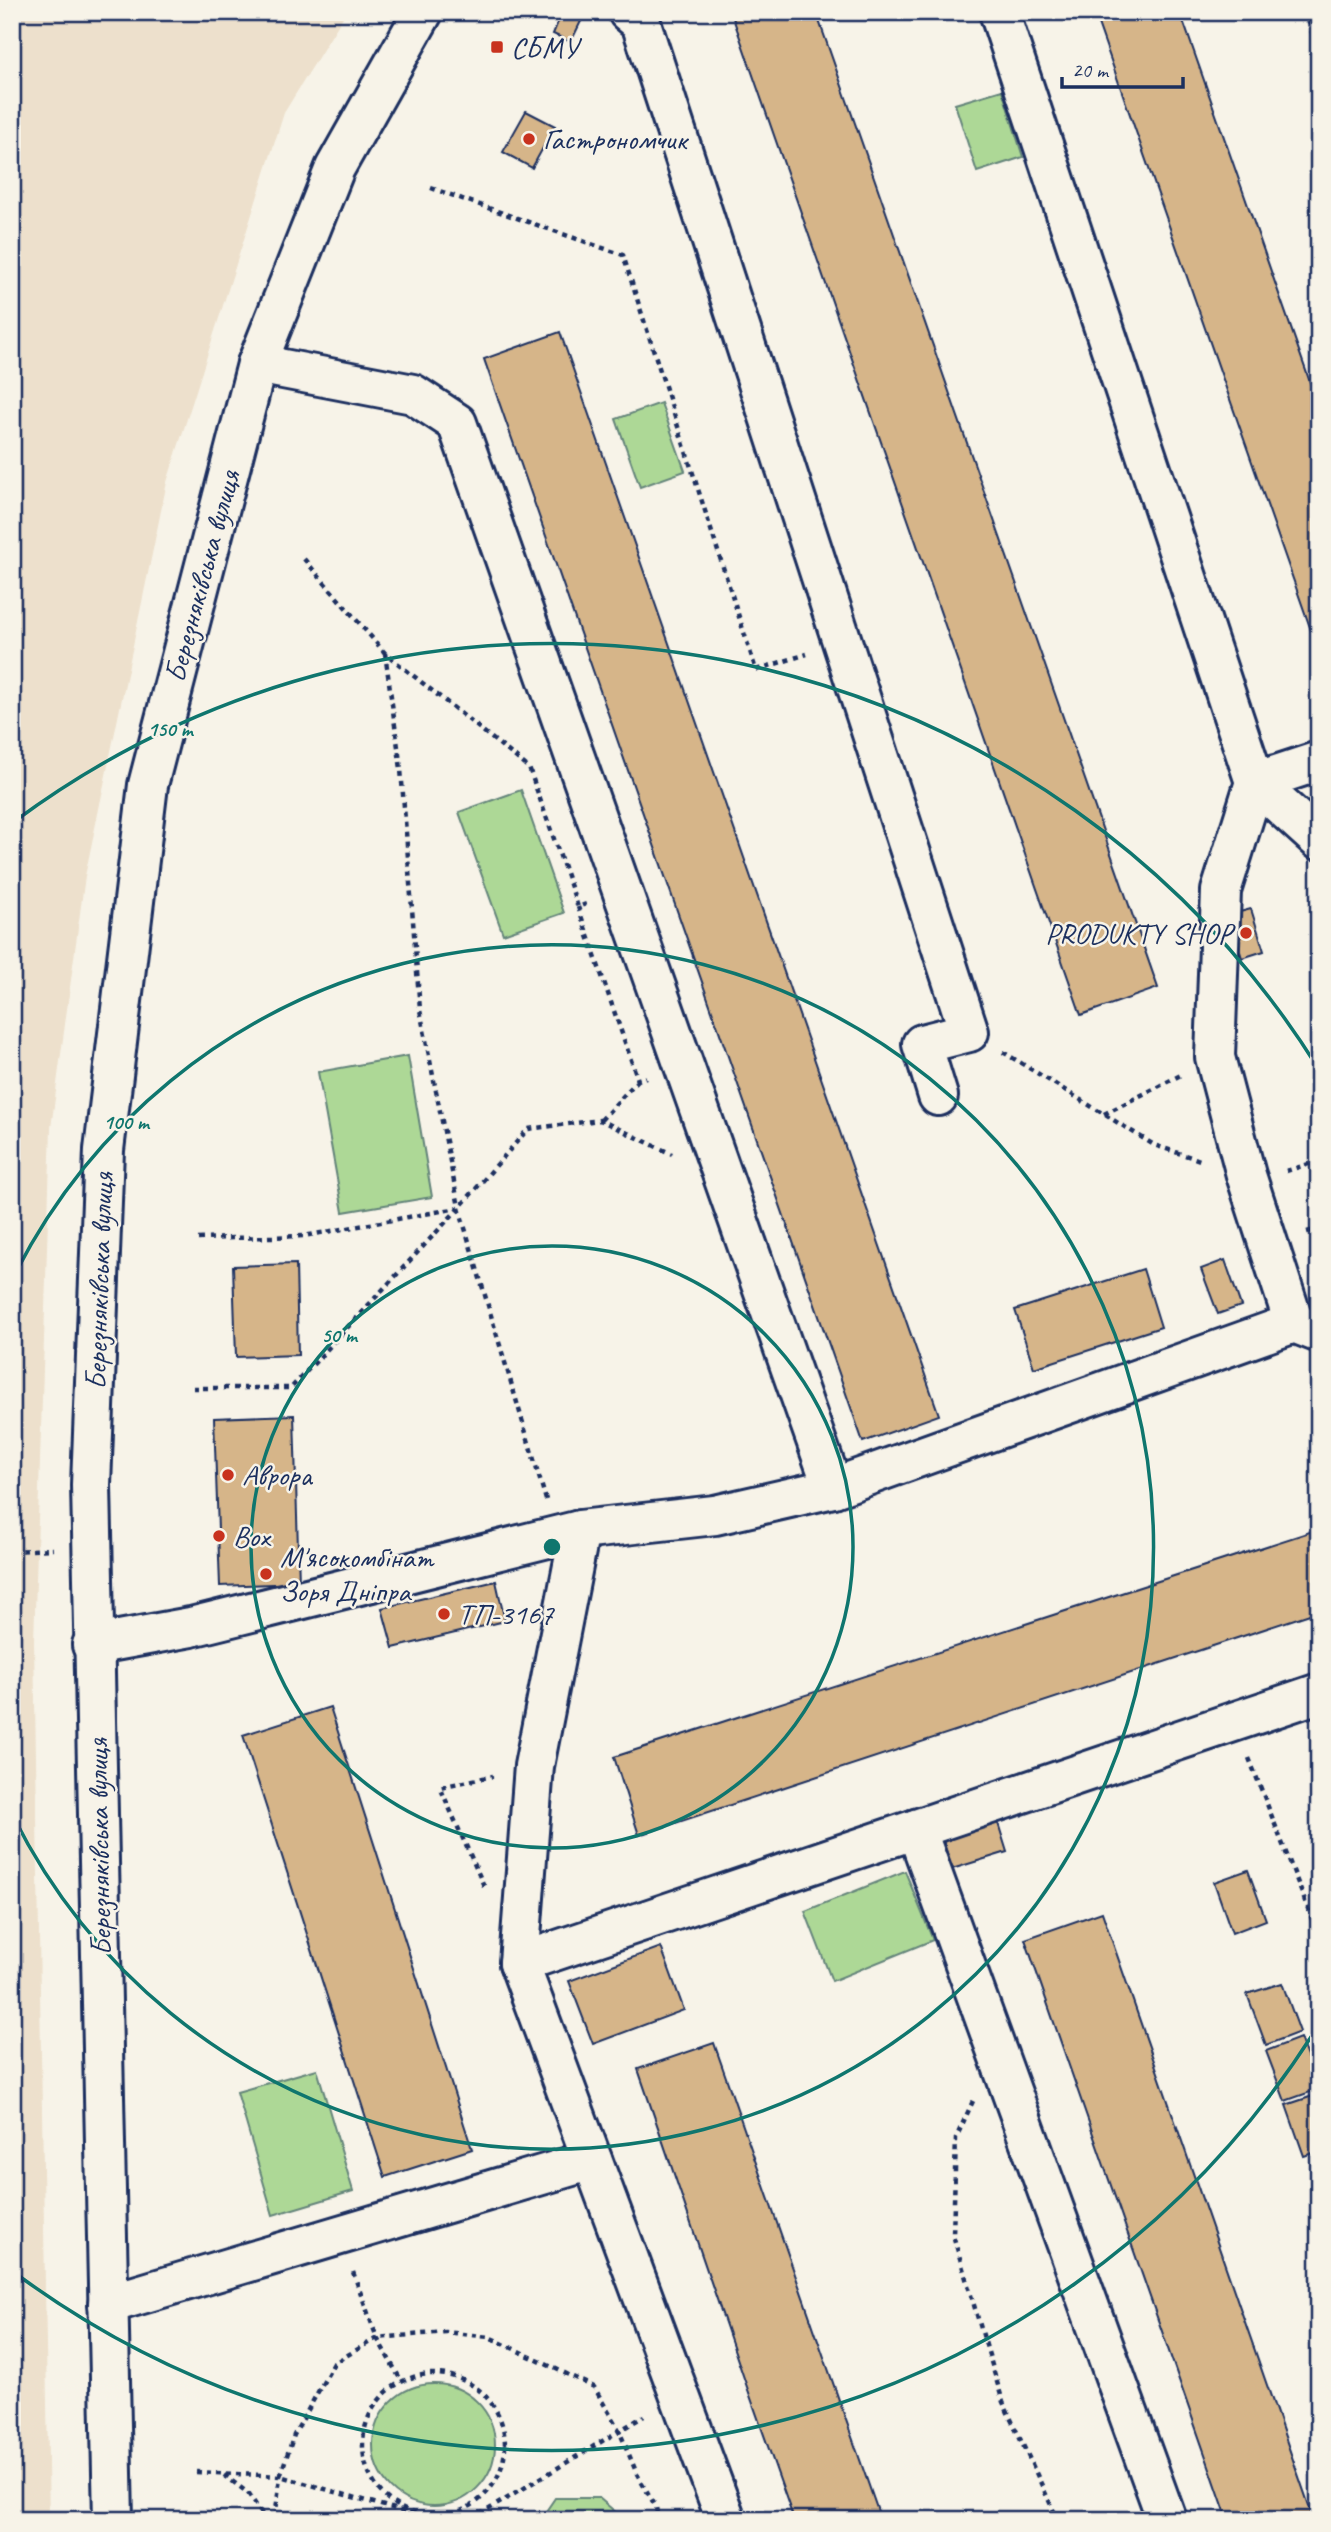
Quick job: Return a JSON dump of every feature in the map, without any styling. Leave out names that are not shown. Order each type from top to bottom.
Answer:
[{"type":"street","name":"Березняківська вулиця","points":[[113,2520],[96,1698],[92,1645],[91,1485],[104,1150],[148,785],[257,364],[335,167],[423,12]]},
{"type":"street","points":[[628,12],[641,23],[969,1032],[922,1044],[938,1096]]},
{"type":"street","points":[[999,12],[1255,782],[1319,840]]},
{"type":"street","points":[[257,364],[413,394],[457,423],[833,1488]]},
{"type":"street","points":[[1255,782],[1319,761]]},
{"type":"street","points":[[92,1645],[191,1627],[568,1533],[715,1514],[833,1488],[1306,1328],[1246,1174],[1215,1057],[1221,891],[1255,782]]},
{"type":"street","points":[[568,1533],[534,1766],[519,1963],[726,2520]]},
{"type":"street","points":[[519,1963],[1319,1693]]},
{"type":"street","points":[[916,1829],[1167,2520]]},
{"type":"street","points":[[108,2304],[592,2160]]},
{"type":"path","points":[[1305,12],[1319,52]]},
{"type":"path","points":[[431,188],[623,255],[755,670],[843,643]]},
{"type":"path","points":[[304,559],[385,653],[529,768]]},
{"type":"path","points":[[385,653],[401,769],[420,1010],[459,1208],[568,1533]]},
{"type":"path","points":[[969,1032],[1154,1145],[1246,1174]]},
{"type":"path","points":[[1104,1114],[1215,1057]]},
{"type":"path","points":[[600,1120],[638,1080]]},
{"type":"path","points":[[193,1388],[291,1388],[459,1208],[528,1129],[600,1120],[725,1181]]},
{"type":"path","points":[[198,1239],[304,1236],[459,1208]]},
{"type":"path","points":[[1233,1722],[1319,1937]]},
{"type":"path","points":[[485,1888],[440,1787],[534,1766]]},
{"type":"path","points":[[996,2050],[956,2138],[953,2235],[1003,2402],[1058,2520]]},
{"type":"path","points":[[339,2235],[377,2337],[402,2382]]},
{"type":"path","points":[[275,2520],[280,2476],[294,2435],[334,2363],[377,2337],[446,2332],[489,2337],[594,2387],[619,2430],[637,2474],[656,2507],[658,2520]]},
{"type":"path","points":[[432,2374],[455,2376],[476,2387],[492,2403],[502,2423],[506,2446],[503,2468],[492,2488],[476,2504],[454,2515],[432,2517],[407,2511],[386,2499],[371,2479],[363,2456],[364,2432],[372,2409],[388,2390],[402,2382],[432,2374]]},
{"type":"path","points":[[471,2520],[679,2395]]},
{"type":"path","points":[[196,2472],[280,2476],[433,2520]]},
{"type":"path","points":[[223,2474],[248,2493],[266,2520]]},
{"type":"shaded area","points":[[12,12],[346,12],[284,113],[167,482],[85,876],[51,1128],[34,1641],[49,2520],[12,2520]]},
{"type":"green space","points":[[1002,90],[1023,157],[977,172],[955,104]]},
{"type":"green space","points":[[661,403],[685,471],[640,487],[616,419]]},
{"type":"green space","points":[[521,790],[564,913],[503,934],[459,812]]},
{"type":"green space","points":[[408,1056],[432,1197],[343,1212],[318,1072]]},
{"type":"green space","points":[[905,1871],[933,1940],[832,1981],[805,1911]]},
{"type":"green space","points":[[317,2069],[353,2191],[273,2215],[237,2092]]},
{"type":"green space","points":[[434,2384],[457,2388],[477,2402],[491,2422],[495,2445],[491,2468],[477,2488],[457,2502],[434,2506],[411,2502],[391,2488],[377,2468],[373,2445],[377,2422],[391,2402],[411,2388]]},
{"type":"green space","points":[[555,2498],[599,2498],[625,2520],[540,2520]]},
{"type":"building","points":[[562,12],[583,17],[571,42],[553,34]]},
{"type":"building","points":[[731,12],[816,12],[1158,988],[1081,1015]]},
{"type":"building","points":[[1094,12],[1180,12],[1319,408],[1319,653]]},
{"type":"building","name":"Гастрономчик","points":[[526,111],[555,126],[532,168],[503,152]]},
{"type":"building","points":[[560,332],[939,1415],[863,1442],[484,359]]},
{"type":"building","name":"PRODUKTY SHOP","points":[[1251,909],[1264,951],[1242,958],[1229,915]]},
{"type":"building","points":[[1225,1260],[1241,1306],[1218,1314],[1201,1269]]},
{"type":"building","points":[[296,1264],[298,1355],[236,1357],[233,1266]]},
{"type":"building","points":[[1143,1269],[1161,1327],[1034,1368],[1015,1310]]},
{"type":"building","points":[[294,1415],[299,1583],[220,1586],[214,1418]]},
{"type":"building","points":[[1319,1529],[1319,1611],[639,1835],[614,1757]]},
{"type":"building","name":"ТП-3167","points":[[496,1581],[505,1621],[393,1648],[382,1608]]},
{"type":"building","points":[[330,1707],[472,2149],[385,2177],[243,1735]]},
{"type":"building","points":[[998,1823],[1007,1852],[952,1869],[943,1840]]},
{"type":"building","points":[[1248,1870],[1266,1920],[1232,1933],[1214,1882]]},
{"type":"building","points":[[1102,1912],[1314,2520],[1228,2520],[1066,2057],[1025,1939]]},
{"type":"building","points":[[661,1947],[684,2010],[593,2044],[569,1981]]},
{"type":"building","points":[[1282,1983],[1300,2032],[1266,2045],[1247,1994]]},
{"type":"building","points":[[1300,2038],[1319,2089],[1285,2101],[1266,2051]]},
{"type":"building","points":[[714,2043],[881,2520],[794,2520],[747,2387],[638,2069]]},
{"type":"building","points":[[1319,2094],[1319,2151],[1304,2156],[1286,2105]]},
{"type":"place","name":"СБМУ","points":[[497,47]]},
{"type":"place","name":"Гастрономчик","points":[[529,139]]},
{"type":"place","name":"PRODUKTY SHOP","points":[[1246,933]]},
{"type":"place","name":"Аврора","points":[[228,1475]]},
{"type":"place","name":"Box","points":[[219,1536]]},
{"type":"place","name":"М'ясокомбінат Зоря Дніпра","points":[[266,1574]]},
{"type":"place","name":"ТП-3167","points":[[444,1614]]}]
